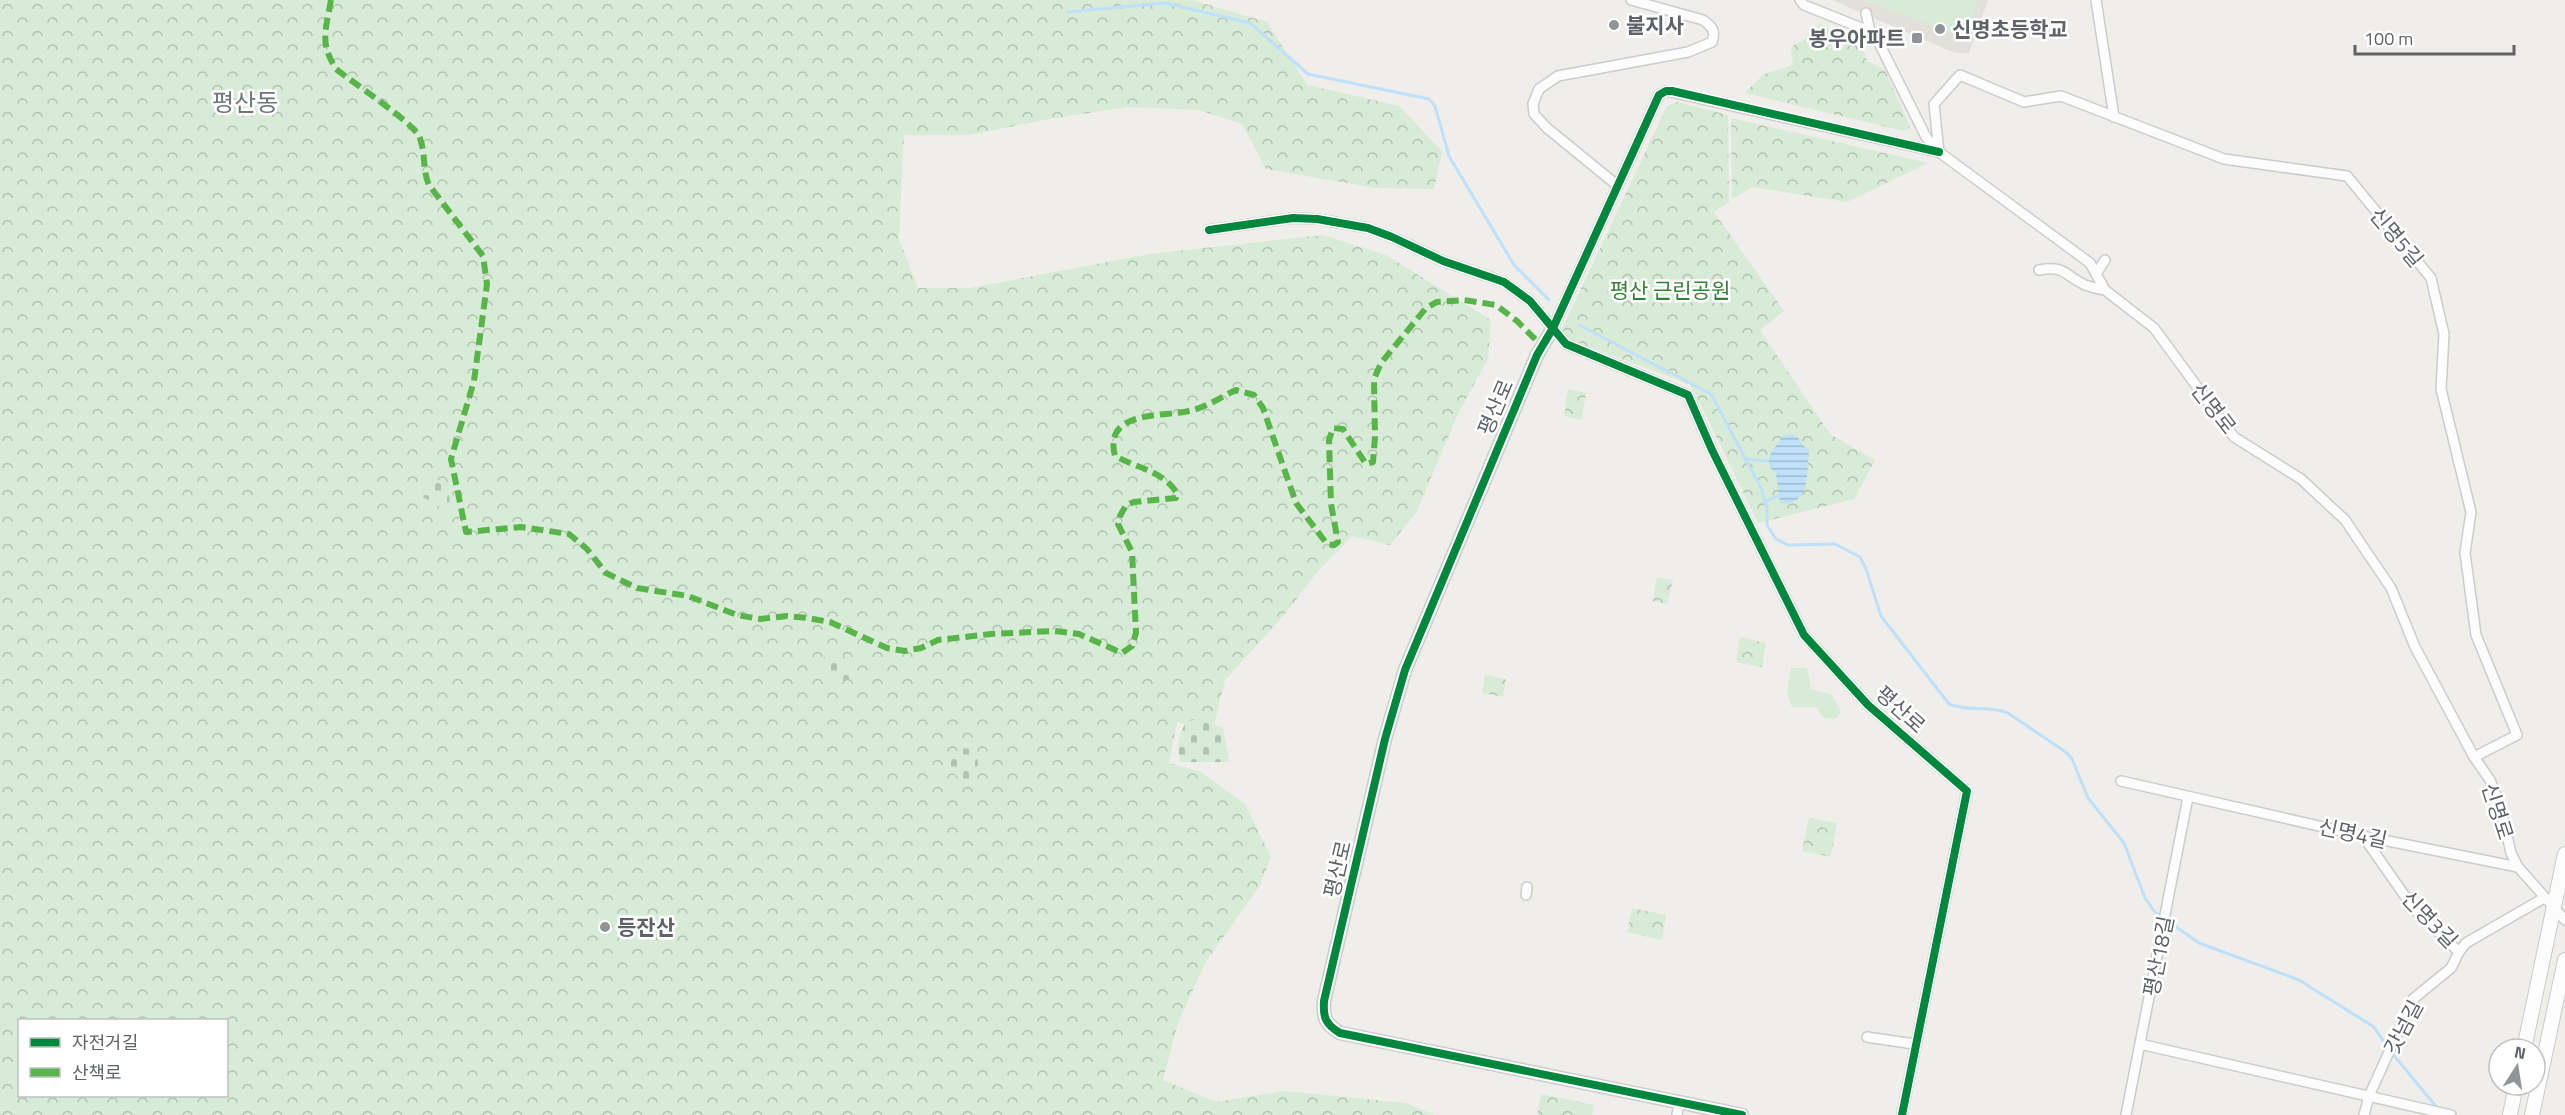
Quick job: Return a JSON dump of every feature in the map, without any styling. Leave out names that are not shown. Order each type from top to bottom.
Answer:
[{"type":"main road","points":[[2526,1037],[2549,903],[2565,854]]},
{"type":"main road","points":[[2532,1115],[2565,960]]},
{"type":"main road","points":[[2510,1115],[2514,1097]]},
{"type":"street","points":[[1618,186],[1547,128],[1534,114],[1533,104],[1539,89],[1558,76],[1688,51],[1712,42],[1715,34],[1712,27],[1703,20],[1631,0]]},
{"type":"street","points":[[1800,0],[1804,5],[1870,31]]},
{"type":"street","points":[[2096,0],[2114,117]]},
{"type":"street","name":"신명로","points":[[1866,13],[1870,31],[1874,33],[1926,137],[1939,152],[2090,263],[2105,290],[2154,328],[2234,437],[2301,479],[2338,512],[2391,588],[2415,647],[2474,757],[2490,780],[2500,805],[2511,853],[2518,867],[2565,920]]},
{"type":"street","name":"신명5길","points":[[1939,152],[1934,104],[1960,75],[2024,102],[2061,96],[2224,159],[2347,176],[2431,278],[2444,334],[2441,389],[2470,512],[2465,553],[2476,635],[2517,735],[2474,757]]},
{"type":"street","points":[[1553,328],[1659,95],[1665,91],[1939,152]]},
{"type":"street","name":"평산로","points":[[1209,230],[1293,218],[1317,219],[1368,228],[1443,261],[1504,282],[1530,301],[1566,344],[1688,395],[1712,450],[1804,635],[1868,705],[1968,791],[1914,1044],[1902,1115]]},
{"type":"street","points":[[2096,274],[2105,260]]},
{"type":"street","points":[[2039,270],[2054,267],[2061,269],[2085,285],[2105,290]]},
{"type":"street","name":"평산로","points":[[1553,328],[1537,355],[1405,670],[1385,740],[1324,1001],[1323,1017],[1329,1026],[1351,1035],[1678,1109],[1742,1115]]},
{"type":"street","name":"신명4길","points":[[2121,781],[2363,836],[2518,867]]},
{"type":"street","name":"평산18길","points":[[2126,1115],[2188,797]]},
{"type":"street","name":"신명3길","points":[[2363,836],[2414,909],[2459,952],[2466,943],[2549,903]]},
{"type":"street","name":"갓넘길","points":[[2364,1115],[2369,1096],[2413,999],[2451,968],[2459,952]]},
{"type":"street","points":[[1867,1037],[1914,1044]]},
{"type":"street","points":[[2140,1044],[2451,1115]]},
{"type":"shaded area","name":"신명초등학교","points":[[1832,0],[1988,0],[1969,53],[1955,53]]},
{"type":"green space","points":[[0,0],[1192,0],[1267,22],[1307,85],[1399,106],[1442,151],[1434,189],[1376,188],[1266,169],[1242,124],[1199,110],[1127,107],[969,135],[904,135],[899,239],[918,288],[970,288],[1150,254],[1323,235],[1386,255],[1491,320],[1488,359],[1458,414],[1416,513],[1390,545],[1352,536],[1318,571],[1285,614],[1225,680],[1214,725],[1177,723],[1169,763],[1201,772],[1245,804],[1271,857],[1259,887],[1205,963],[1178,1023],[1163,1080],[1216,1102],[1285,1091],[1406,1103],[1435,1115],[0,1115]]},
{"type":"green space","points":[[1864,0],[1978,0],[1964,38]]},
{"type":"green space","points":[[1820,24],[1829,28],[1834,51],[1840,50],[1849,38],[1859,37],[1867,61],[1885,70],[1910,127],[1904,131],[1745,93],[1764,74],[1793,65],[1791,47],[1805,39],[1811,29]]},
{"type":"green space","name":"평산 근린공원","points":[[1677,102],[1728,115],[1729,202],[1714,212],[1784,311],[1760,330],[1830,434],[1875,460],[1854,499],[1758,523],[1691,385],[1569,339],[1562,329],[1667,106]]},
{"type":"green space","points":[[1731,118],[1928,163],[1847,202],[1753,187],[1732,199]]},
{"type":"green space","points":[[1568,389],[1586,393],[1582,420],[1564,416]]},
{"type":"green space","points":[[432,478],[443,482],[449,492],[450,505],[446,510],[421,496]]},
{"type":"green space","points":[[1657,577],[1673,580],[1667,604],[1653,601]]},
{"type":"green space","points":[[1740,637],[1766,643],[1762,667],[1736,662]]},
{"type":"green space","points":[[836,651],[842,654],[851,667],[849,679],[834,684],[826,673],[822,660],[828,653]]},
{"type":"green space","points":[[1791,668],[1807,668],[1811,689],[1832,695],[1841,711],[1836,719],[1824,718],[1816,707],[1792,707],[1787,694]]},
{"type":"green space","points":[[1485,675],[1506,679],[1503,697],[1482,693]]},
{"type":"green space","points":[[1202,719],[1223,728],[1229,762],[1180,762],[1178,745],[1184,726],[1187,721]]},
{"type":"green space","points":[[959,748],[976,749],[978,764],[972,783],[954,774],[950,763]]},
{"type":"green space","points":[[1809,818],[1837,823],[1831,857],[1802,851]]},
{"type":"green space","points":[[1632,908],[1666,915],[1662,940],[1627,932]]},
{"type":"green space","points":[[1541,1094],[1594,1105],[1592,1115],[1537,1115]]},
{"type":"water","points":[[1792,434],[1809,450],[1807,478],[1798,499],[1790,503],[1780,503],[1776,473],[1769,464],[1769,459],[1783,436]]},
{"type":"waterway","points":[[1068,12],[1165,3],[1250,23],[1308,74],[1429,99],[1435,106],[1449,156],[1514,265],[1549,300]]},
{"type":"waterway","points":[[1579,325],[1711,394],[1761,488],[1767,508],[1767,525],[1776,539],[1788,545],[1835,544],[1860,557],[1881,616],[1949,704],[1964,708],[1994,709],[2008,713],[2067,753],[2072,759],[2088,798],[2124,843],[2145,898],[2155,912],[2199,943],[2299,980],[2374,1027],[2388,1048]]},
{"type":"waterway","points":[[1745,459],[1767,461]]},
{"type":"waterway","points":[[1765,502],[1779,495]]},
{"type":"waterway","points":[[2392,1053],[2439,1110]]},
{"type":"marked path","points":[[331,0],[325,36],[327,51],[336,69],[394,112],[419,136],[429,185],[483,256],[487,284],[474,381],[451,459],[466,532],[521,527],[569,534],[587,549],[606,573],[637,588],[688,596],[737,615],[760,619],[787,616],[830,622],[887,648],[905,651],[921,648],[938,640],[991,634],[1055,631],[1079,634],[1122,653],[1132,646],[1136,633],[1132,552],[1118,524],[1120,516],[1126,505],[1134,502],[1176,498],[1177,493],[1157,475],[1115,456],[1114,441],[1118,430],[1126,423],[1137,418],[1195,410],[1236,390],[1254,395],[1263,408],[1296,503],[1327,544],[1334,545],[1338,542],[1331,504],[1329,440],[1333,428],[1343,429],[1366,464],[1373,462],[1374,379],[1381,363],[1426,308],[1437,302],[1464,300],[1496,305],[1517,321],[1542,346]]},
{"type":"cycle path","points":[[1742,1115],[1340,1033],[1326,1020],[1324,1001],[1385,739],[1405,670],[1537,355],[1553,328],[1659,95],[1672,91],[1939,152]]},
{"type":"cycle path","points":[[1209,230],[1293,218],[1317,219],[1368,228],[1443,261],[1504,282],[1530,301],[1566,344],[1688,395],[1712,450],[1804,635],[1868,705],[1967,791],[1902,1115]]},
{"type":"place","name":"불지사","points":[[1614,25]]},
{"type":"place","name":"신명초등학교","points":[[1940,29]]},
{"type":"place","name":"봉우아파트","points":[[1917,38]]},
{"type":"place","name":"등잔산","points":[[605,927]]},
{"type":"district","name":"평산동","points":[[245,102]]}]
